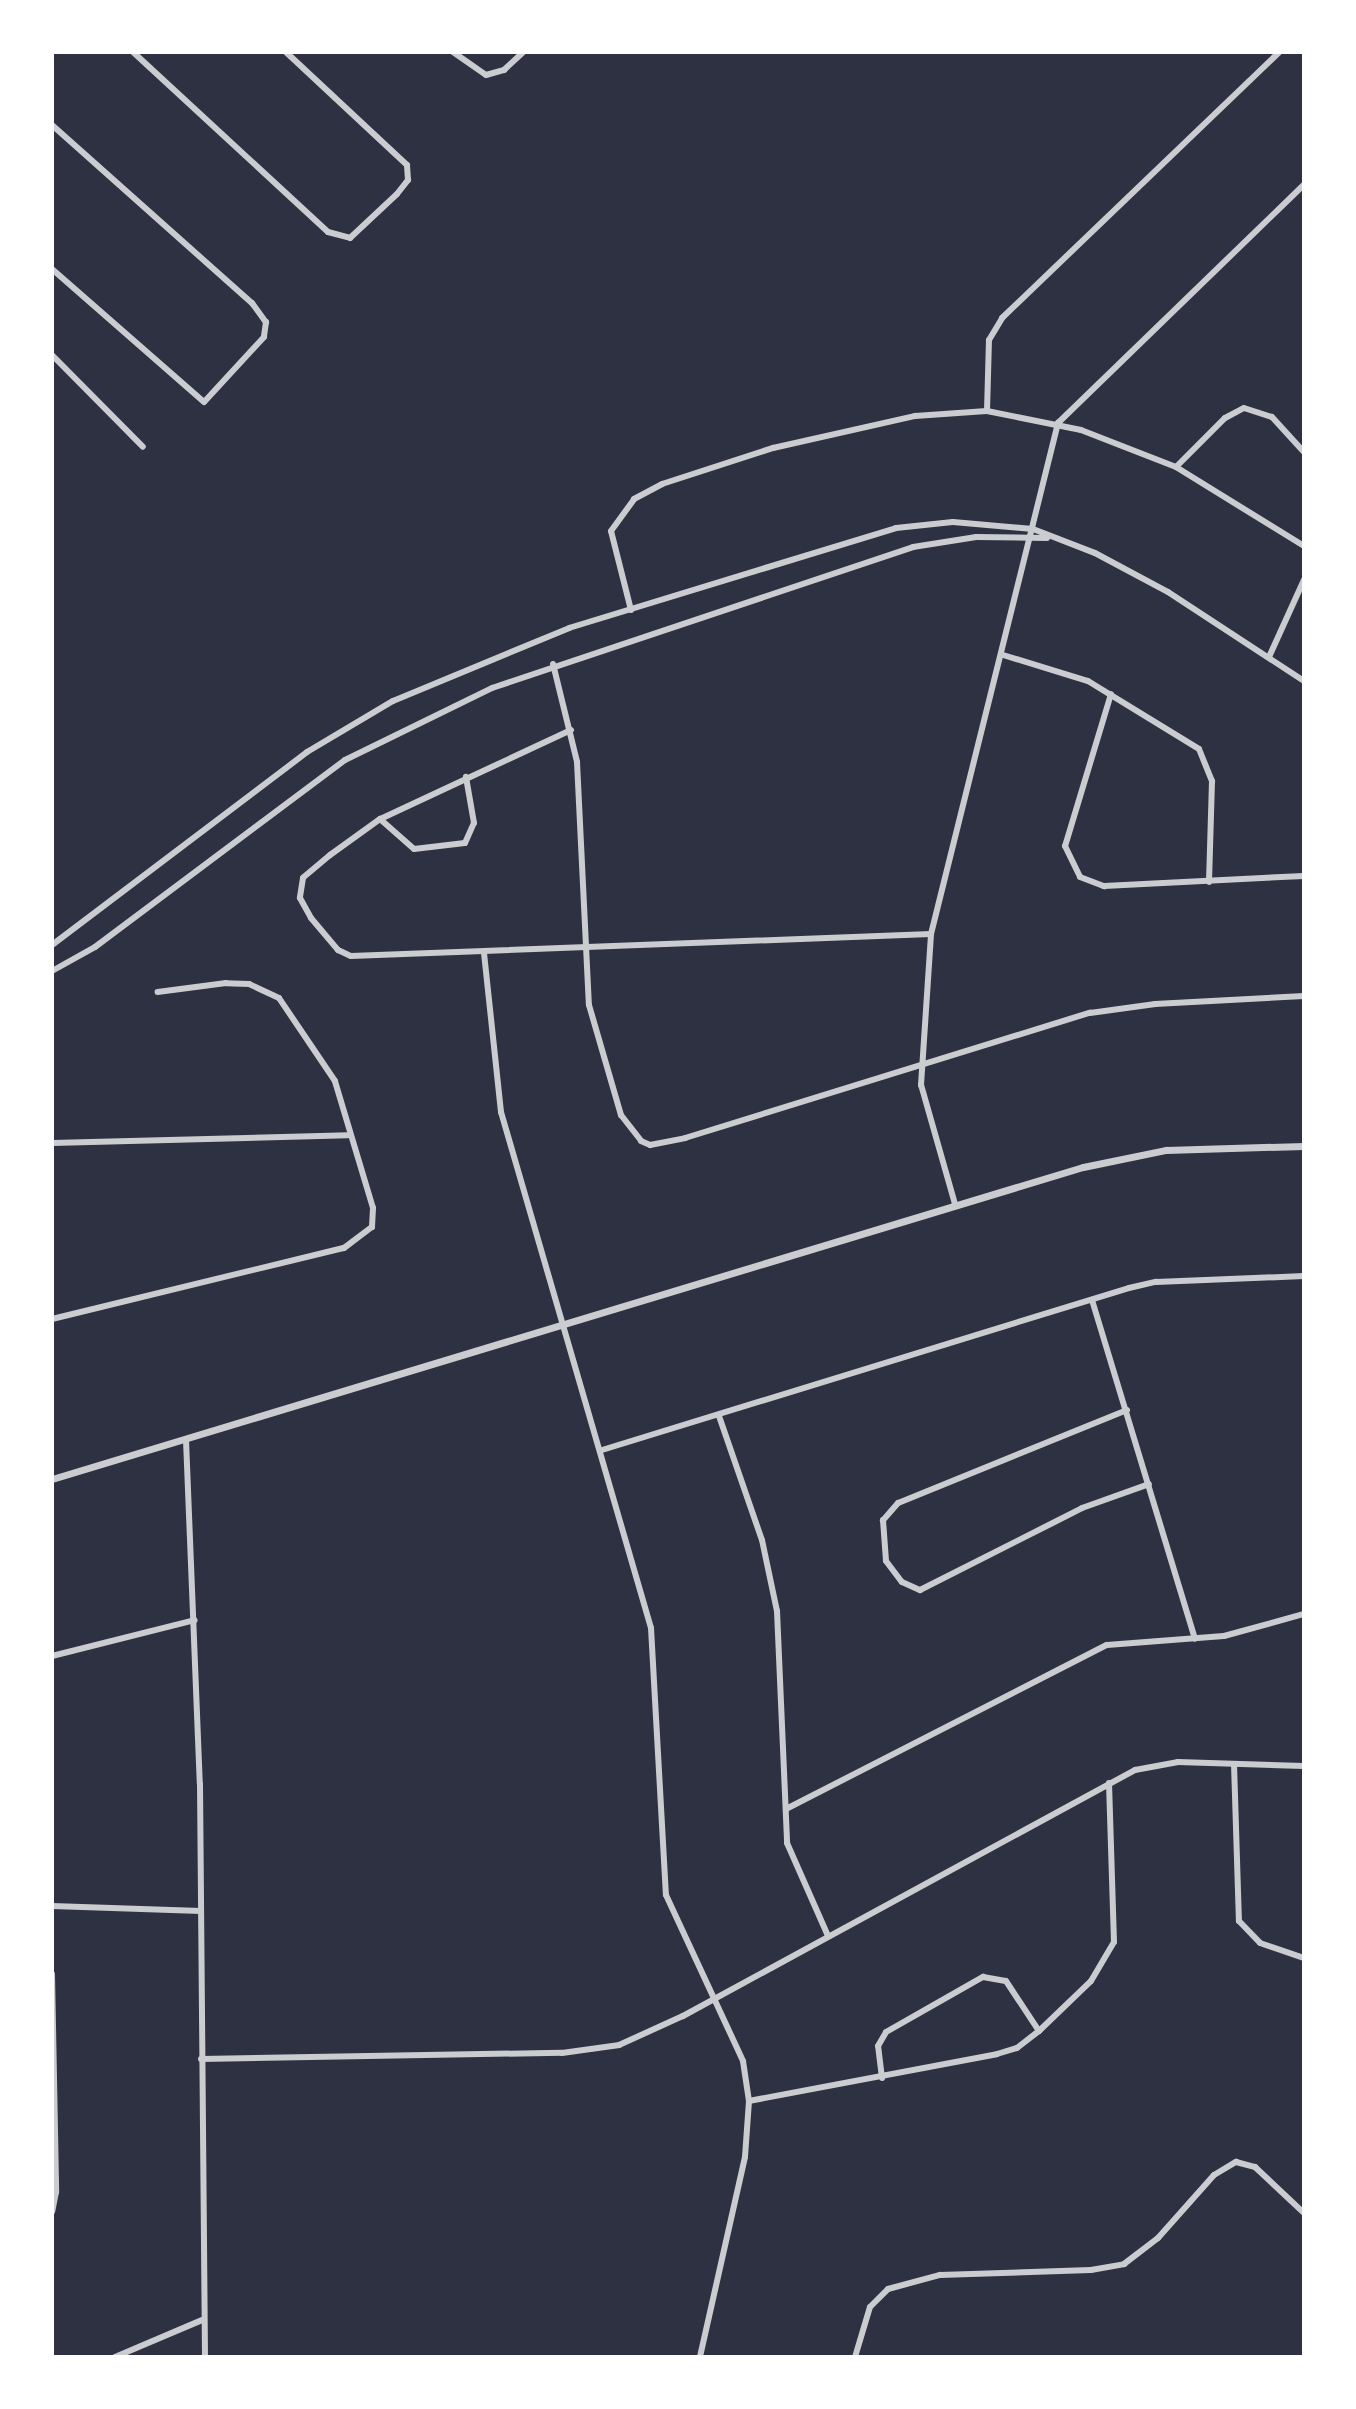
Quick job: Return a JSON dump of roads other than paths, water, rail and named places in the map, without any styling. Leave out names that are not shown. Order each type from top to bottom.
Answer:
[{"type":"street","points":[[133,52],[317,223],[350,238],[403,187],[407,165],[286,52]]},
{"type":"street","points":[[453,52],[486,75],[504,70],[523,52]]},
{"type":"street","points":[[987,411],[989,340],[1002,318],[1279,52]]},
{"type":"street","points":[[52,125],[252,303],[266,322],[264,337],[204,402],[52,269]]},
{"type":"street","points":[[955,1204],[927,1115],[922,1061],[931,934],[1003,655],[1058,423],[1304,185]]},
{"type":"street","points":[[52,355],[143,447]]},
{"type":"street","points":[[1176,467],[1225,418],[1244,408],[1272,417],[1304,452]]},
{"type":"street","points":[[631,610],[611,531],[624,509],[645,491],[814,436],[915,416],[987,411],[1058,423],[1176,467],[1304,546]]},
{"type":"street","points":[[52,945],[342,729],[498,654],[896,528],[953,522],[1033,529],[1131,571],[1304,681]]},
{"type":"street","points":[[52,971],[95,947],[345,760],[448,707],[553,664],[913,547],[976,537],[1048,538]]},
{"type":"street","points":[[1269,657],[1304,580]]},
{"type":"street","points":[[1003,655],[1062,672],[1111,694],[1186,738],[1206,759],[1212,781],[1209,882]]},
{"type":"street","points":[[553,664],[571,730],[580,801],[589,1005],[616,1101],[633,1136],[650,1145],[922,1061],[1119,1007],[1304,996]]},
{"type":"street","points":[[1111,694],[1065,846],[1069,864],[1080,877],[1104,886],[1304,876]]},
{"type":"street","points":[[571,730],[380,819],[303,878],[300,898],[311,918],[338,950],[351,956],[931,934]]},
{"type":"street","points":[[380,819],[414,849],[465,843],[474,823],[466,777]]},
{"type":"street","points":[[484,953],[495,1085],[651,1628],[666,1895],[737,2040],[749,2101],[738,2189],[700,2357]]},
{"type":"street","points":[[52,1319],[228,1280],[356,1243],[374,1219],[326,1061],[279,998],[249,984],[226,983],[158,992]]},
{"type":"street","points":[[52,1143],[348,1135]]},
{"type":"street","points":[[52,1479],[955,1204],[1143,1154],[1208,1147],[1304,1146]]},
{"type":"street","points":[[602,1450],[1156,1282],[1304,1276]]},
{"type":"street","points":[[1092,1300],[1195,1639]]},
{"type":"street","points":[[1127,1410],[898,1503],[883,1520],[886,1561],[911,1588],[930,1587],[1082,1508],[1149,1484]]},
{"type":"street","points":[[719,1416],[762,1540],[777,1611],[791,1857],[828,1936]]},
{"type":"street","points":[[186,1440],[195,1620],[201,1911],[202,2320],[205,2357]]},
{"type":"street","points":[[786,1809],[1079,1656],[1119,1642],[1240,1634],[1304,1614]]},
{"type":"street","points":[[52,1656],[195,1620]]},
{"type":"street","points":[[201,2059],[599,2050],[652,2031],[717,1998],[1109,1783],[1159,1764],[1304,1766]]},
{"type":"street","points":[[1234,1764],[1239,1921],[1260,1943],[1304,1958]]},
{"type":"street","points":[[749,2101],[997,2054],[1017,2048],[1039,2031],[1091,1981],[1114,1942],[1109,1783]]},
{"type":"street","points":[[52,1906],[201,1911]]},
{"type":"street","points":[[52,1974],[56,2192],[52,2212]]},
{"type":"street","points":[[882,2078],[878,2046],[886,2032],[983,1977],[1006,1981],[1039,2031]]},
{"type":"street","points":[[855,2357],[870,2307],[888,2289],[940,2275],[1091,2270],[1124,2264],[1158,2238],[1214,2175],[1236,2162],[1255,2167],[1304,2213]]},
{"type":"street","points":[[115,2357],[202,2320]]}]
